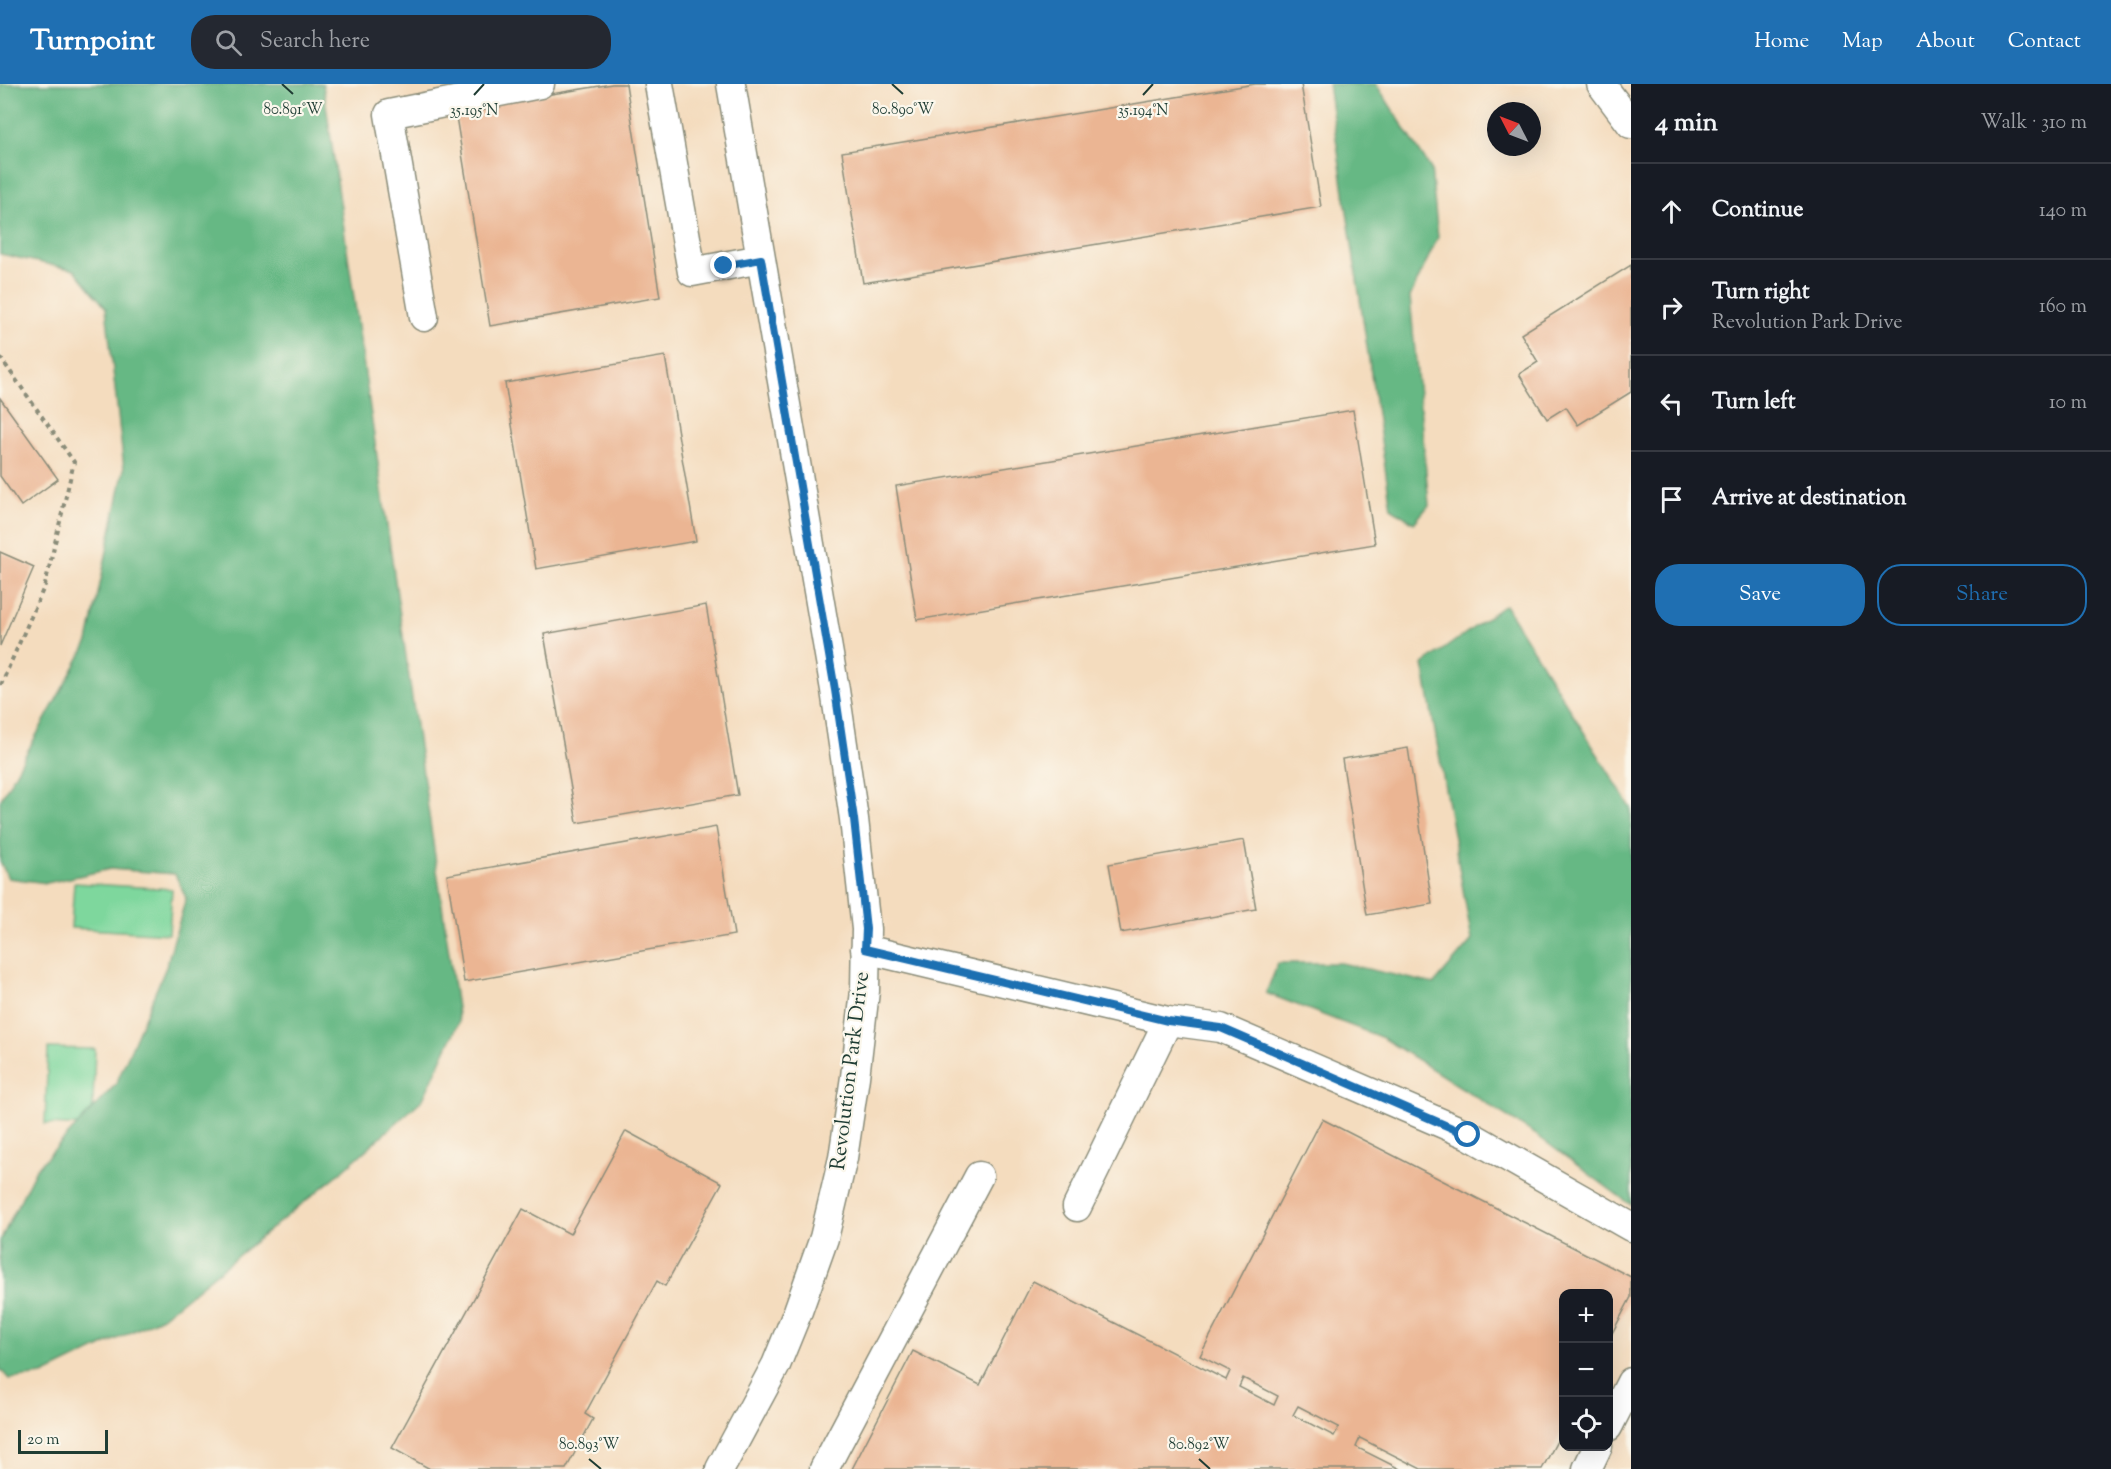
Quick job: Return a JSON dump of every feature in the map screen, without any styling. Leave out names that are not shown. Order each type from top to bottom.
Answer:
[{"type":"street","points":[[424,317],[389,114],[540,84]]},
{"type":"street","points":[[659,84],[692,272],[761,259]]},
{"type":"street","name":"Revolution Park Drive","points":[[720,1469],[776,1365],[824,1238],[843,1158],[855,1077],[865,991],[866,929],[854,819],[835,690],[731,84]]},
{"type":"street","points":[[1601,84],[1631,124]]},
{"type":"street","points":[[865,949],[1168,1021],[1221,1028],[1468,1135],[1631,1227]]},
{"type":"street","points":[[1077,1207],[1168,1021]]},
{"type":"street","points":[[824,1469],[979,1176]]},
{"type":"street","points":[[1613,1416],[1631,1382]]},
{"type":"street","points":[[1587,1469],[1596,1451]]},
{"type":"path","points":[[0,357],[74,462],[45,585],[0,687]]},
{"type":"green space","points":[[0,84],[323,84],[459,1022],[423,1099],[340,1173],[162,1317],[43,1375],[9,1379],[0,1369],[0,1241],[36,1169],[116,1084],[166,967],[186,898],[175,874],[110,869],[47,883],[8,878],[0,861],[0,801],[88,642],[124,469],[106,308],[75,270],[0,254]]},
{"type":"green space","points":[[1328,84],[1376,84],[1431,169],[1438,237],[1410,297],[1429,505],[1414,523],[1391,508]]},
{"type":"green space","points":[[1505,605],[1631,808],[1631,1205],[1535,1134],[1383,1038],[1266,993],[1278,963],[1341,963],[1434,984],[1472,940],[1423,664]]},
{"type":"green space","points":[[74,883],[172,889],[169,934],[71,928]]},
{"type":"green space","points":[[48,1048],[95,1049],[92,1126],[45,1124]]},
{"type":"building","points":[[612,84],[626,84],[660,297],[490,326],[455,110]]},
{"type":"building","points":[[1255,84],[1301,84],[1321,207],[863,283],[842,152]]},
{"type":"building","points":[[1631,265],[1631,392],[1578,425],[1566,407],[1547,419],[1519,374],[1538,362],[1521,334]]},
{"type":"building","points":[[665,356],[696,541],[536,569],[505,383]]},
{"type":"building","points":[[0,398],[58,479],[21,506],[0,476]]},
{"type":"building","points":[[1353,410],[1375,544],[917,620],[896,486]]},
{"type":"building","points":[[0,552],[34,567],[0,646]]},
{"type":"building","points":[[706,605],[738,795],[577,823],[544,634]]},
{"type":"building","points":[[1408,748],[1432,904],[1367,915],[1342,759]]},
{"type":"building","points":[[716,827],[734,935],[464,982],[447,875]]},
{"type":"building","points":[[1244,840],[1256,909],[1121,933],[1109,864]]},
{"type":"building","points":[[1322,1119],[1631,1277],[1631,1297],[1613,1331],[1613,1289],[1559,1289],[1559,1437],[1542,1469],[1421,1469],[1360,1438],[1356,1447],[1400,1469],[852,1469],[913,1351],[980,1385],[1033,1281],[1226,1380],[1230,1371],[1200,1356]],"holes":[[[1243,1378],[1278,1396],[1274,1405],[1239,1387]],[[1298,1406],[1339,1427],[1334,1436],[1293,1415]]]},
{"type":"building","points":[[626,1131],[722,1183],[665,1286],[657,1281],[585,1414],[593,1419],[566,1469],[430,1469],[392,1448],[523,1209],[570,1234]]},
{"type":"route","points":[[724,266],[761,259],[835,690],[854,819],[866,929],[865,949],[1168,1021],[1221,1028],[1468,1135]]}]
